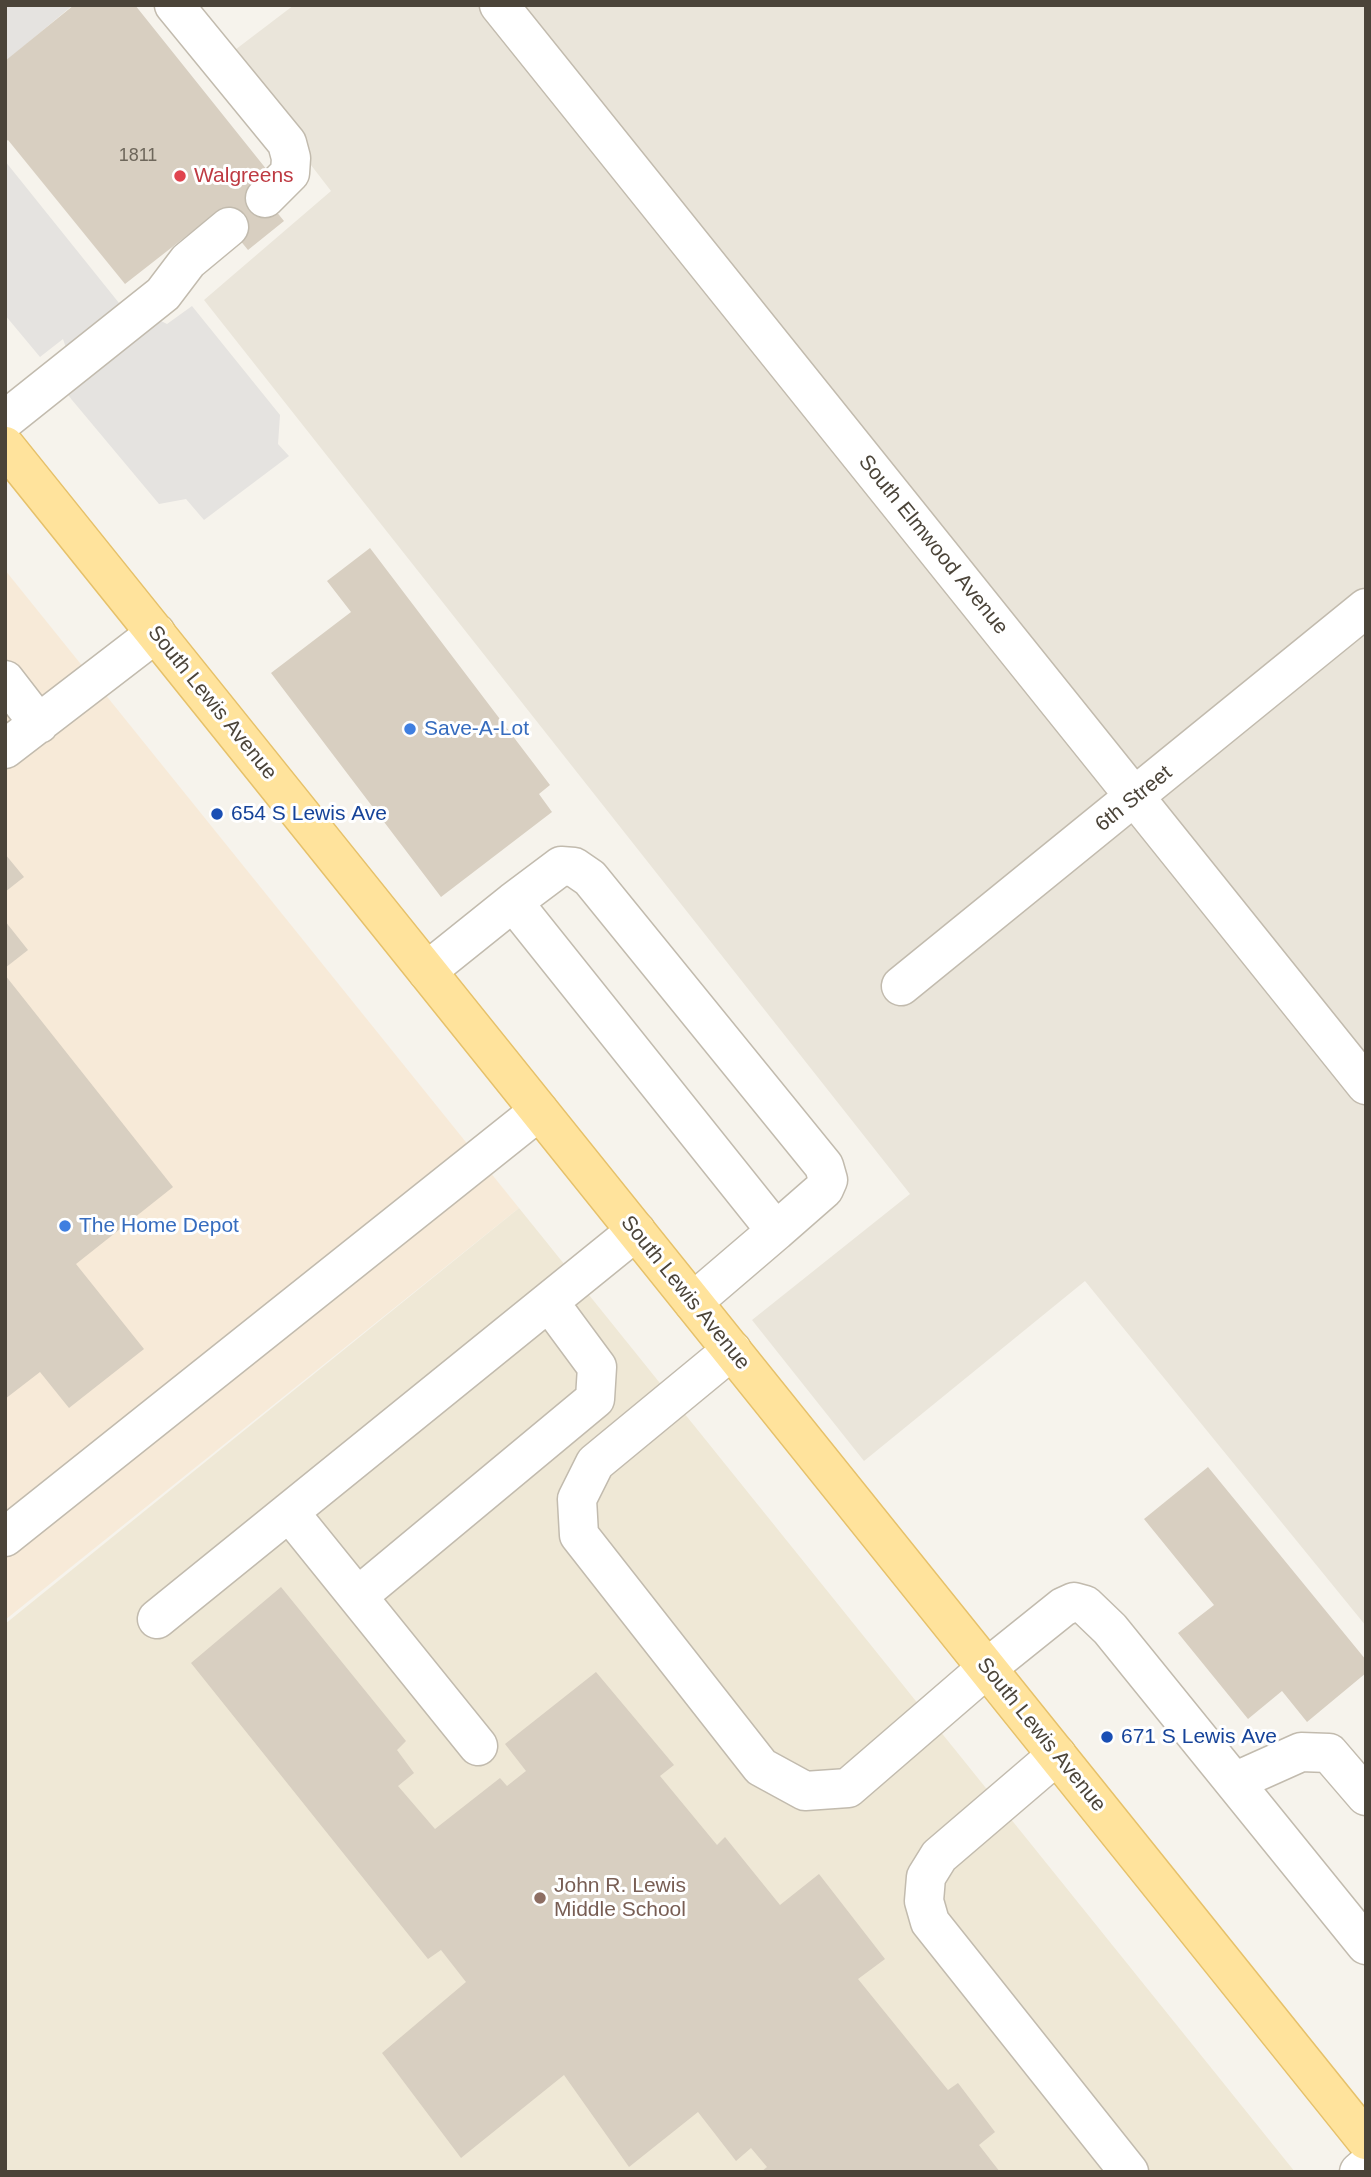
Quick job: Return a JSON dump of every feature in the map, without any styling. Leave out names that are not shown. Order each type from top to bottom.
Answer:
[{"type":"main road","name":"South Lewis Avenue","points":[[5,446],[1366,2140]]},
{"type":"street","points":[[174,5],[287,143],[291,158],[290,173],[265,198]]},
{"type":"street","name":"South Elmwood Avenue","points":[[499,5],[1366,1085]]},
{"type":"street","points":[[5,420],[163,294],[188,261],[229,227]]},
{"type":"street","name":"6th Street","points":[[901,986],[1136,798],[1366,608]]},
{"type":"street","points":[[5,749],[156,633]]},
{"type":"street","points":[[5,680],[39,724]]},
{"type":"street","points":[[427,971],[561,866],[575,867],[590,878],[824,1166],[828,1180],[824,1189],[693,1302]]},
{"type":"street","points":[[513,902],[776,1231]]},
{"type":"street","points":[[5,1537],[540,1111]]},
{"type":"street","points":[[157,1619],[636,1231]]},
{"type":"street","points":[[358,1596],[595,1399],[597,1367],[549,1302]]},
{"type":"street","points":[[732,1350],[595,1463],[577,1499],[579,1535],[761,1766],[806,1791],[848,1788],[987,1668],[1063,1607],[1074,1602],[1086,1605],[1110,1629],[1366,1945]]},
{"type":"street","points":[[289,1512],[478,1746]]},
{"type":"street","points":[[1234,1782],[1301,1752],[1329,1753],[1366,1796]]},
{"type":"street","points":[[1057,1755],[939,1856],[926,1877],[924,1901],[930,1922],[1129,2172]]},
{"type":"street","points":[[1359,2172],[1366,2166]]},
{"type":"shaded area","points":[[5,5],[73,5],[5,62]]},
{"type":"shaded area","points":[[294,5],[1366,5],[1366,1626],[1085,1281],[864,1461],[752,1320],[910,1194],[204,300],[331,191],[227,56]]},
{"type":"shaded area","points":[[5,161],[119,303],[141,289],[161,315],[161,321],[167,324],[192,306],[280,415],[278,444],[289,456],[204,520],[186,499],[159,504],[72,400],[46,366],[66,348],[63,339],[40,357],[5,315]]},
{"type":"shaded area","points":[[5,570],[519,1208],[5,1620]]},
{"type":"shaded area","name":"John R. Lewis Middle School","points":[[519,1208],[1295,2172],[5,2172],[5,1624]]},
{"type":"building","name":"Walgreens","points":[[74,5],[135,5],[267,170],[253,183],[284,221],[248,250],[217,212],[125,284],[8,140],[5,142],[5,61]]},
{"type":"building","name":"Save-A-Lot","points":[[370,548],[550,785],[539,794],[552,812],[441,897],[271,673],[351,612],[327,581]]},
{"type":"building","points":[[5,854],[24,877],[5,892]]},
{"type":"building","points":[[5,921],[28,950],[5,968]]},
{"type":"building","name":"The Home Depot","points":[[5,975],[173,1187],[76,1264],[144,1349],[69,1408],[40,1372],[5,1399]]},
{"type":"building","points":[[1208,1467],[1366,1660],[1366,1673],[1307,1722],[1282,1691],[1248,1719],[1178,1633],[1214,1605],[1144,1519]]},
{"type":"building","points":[[281,1587],[406,1741],[397,1750],[414,1773],[398,1786],[435,1829],[500,1778],[507,1786],[526,1771],[505,1744],[596,1672],[674,1765],[660,1776],[717,1845],[725,1837],[780,1905],[819,1874],[885,1959],[858,1979],[948,2090],[958,2083],[995,2132],[979,2145],[1000,2172],[761,2172],[767,2167],[751,2148],[736,2161],[698,2112],[629,2167],[564,2075],[461,2158],[382,2053],[466,1982],[441,1950],[428,1959],[191,1663]]},
{"type":"place","name":"Walgreens","points":[[180,176]]},
{"type":"place","name":"Save-A-Lot","points":[[410,729]]},
{"type":"place","name":"654 S Lewis Ave","points":[[217,814]]},
{"type":"place","name":"The Home Depot","points":[[65,1226]]},
{"type":"place","name":"671 S Lewis Ave","points":[[1107,1737]]},
{"type":"place","name":"John R. Lewis Middle School","points":[[540,1898]]}]
